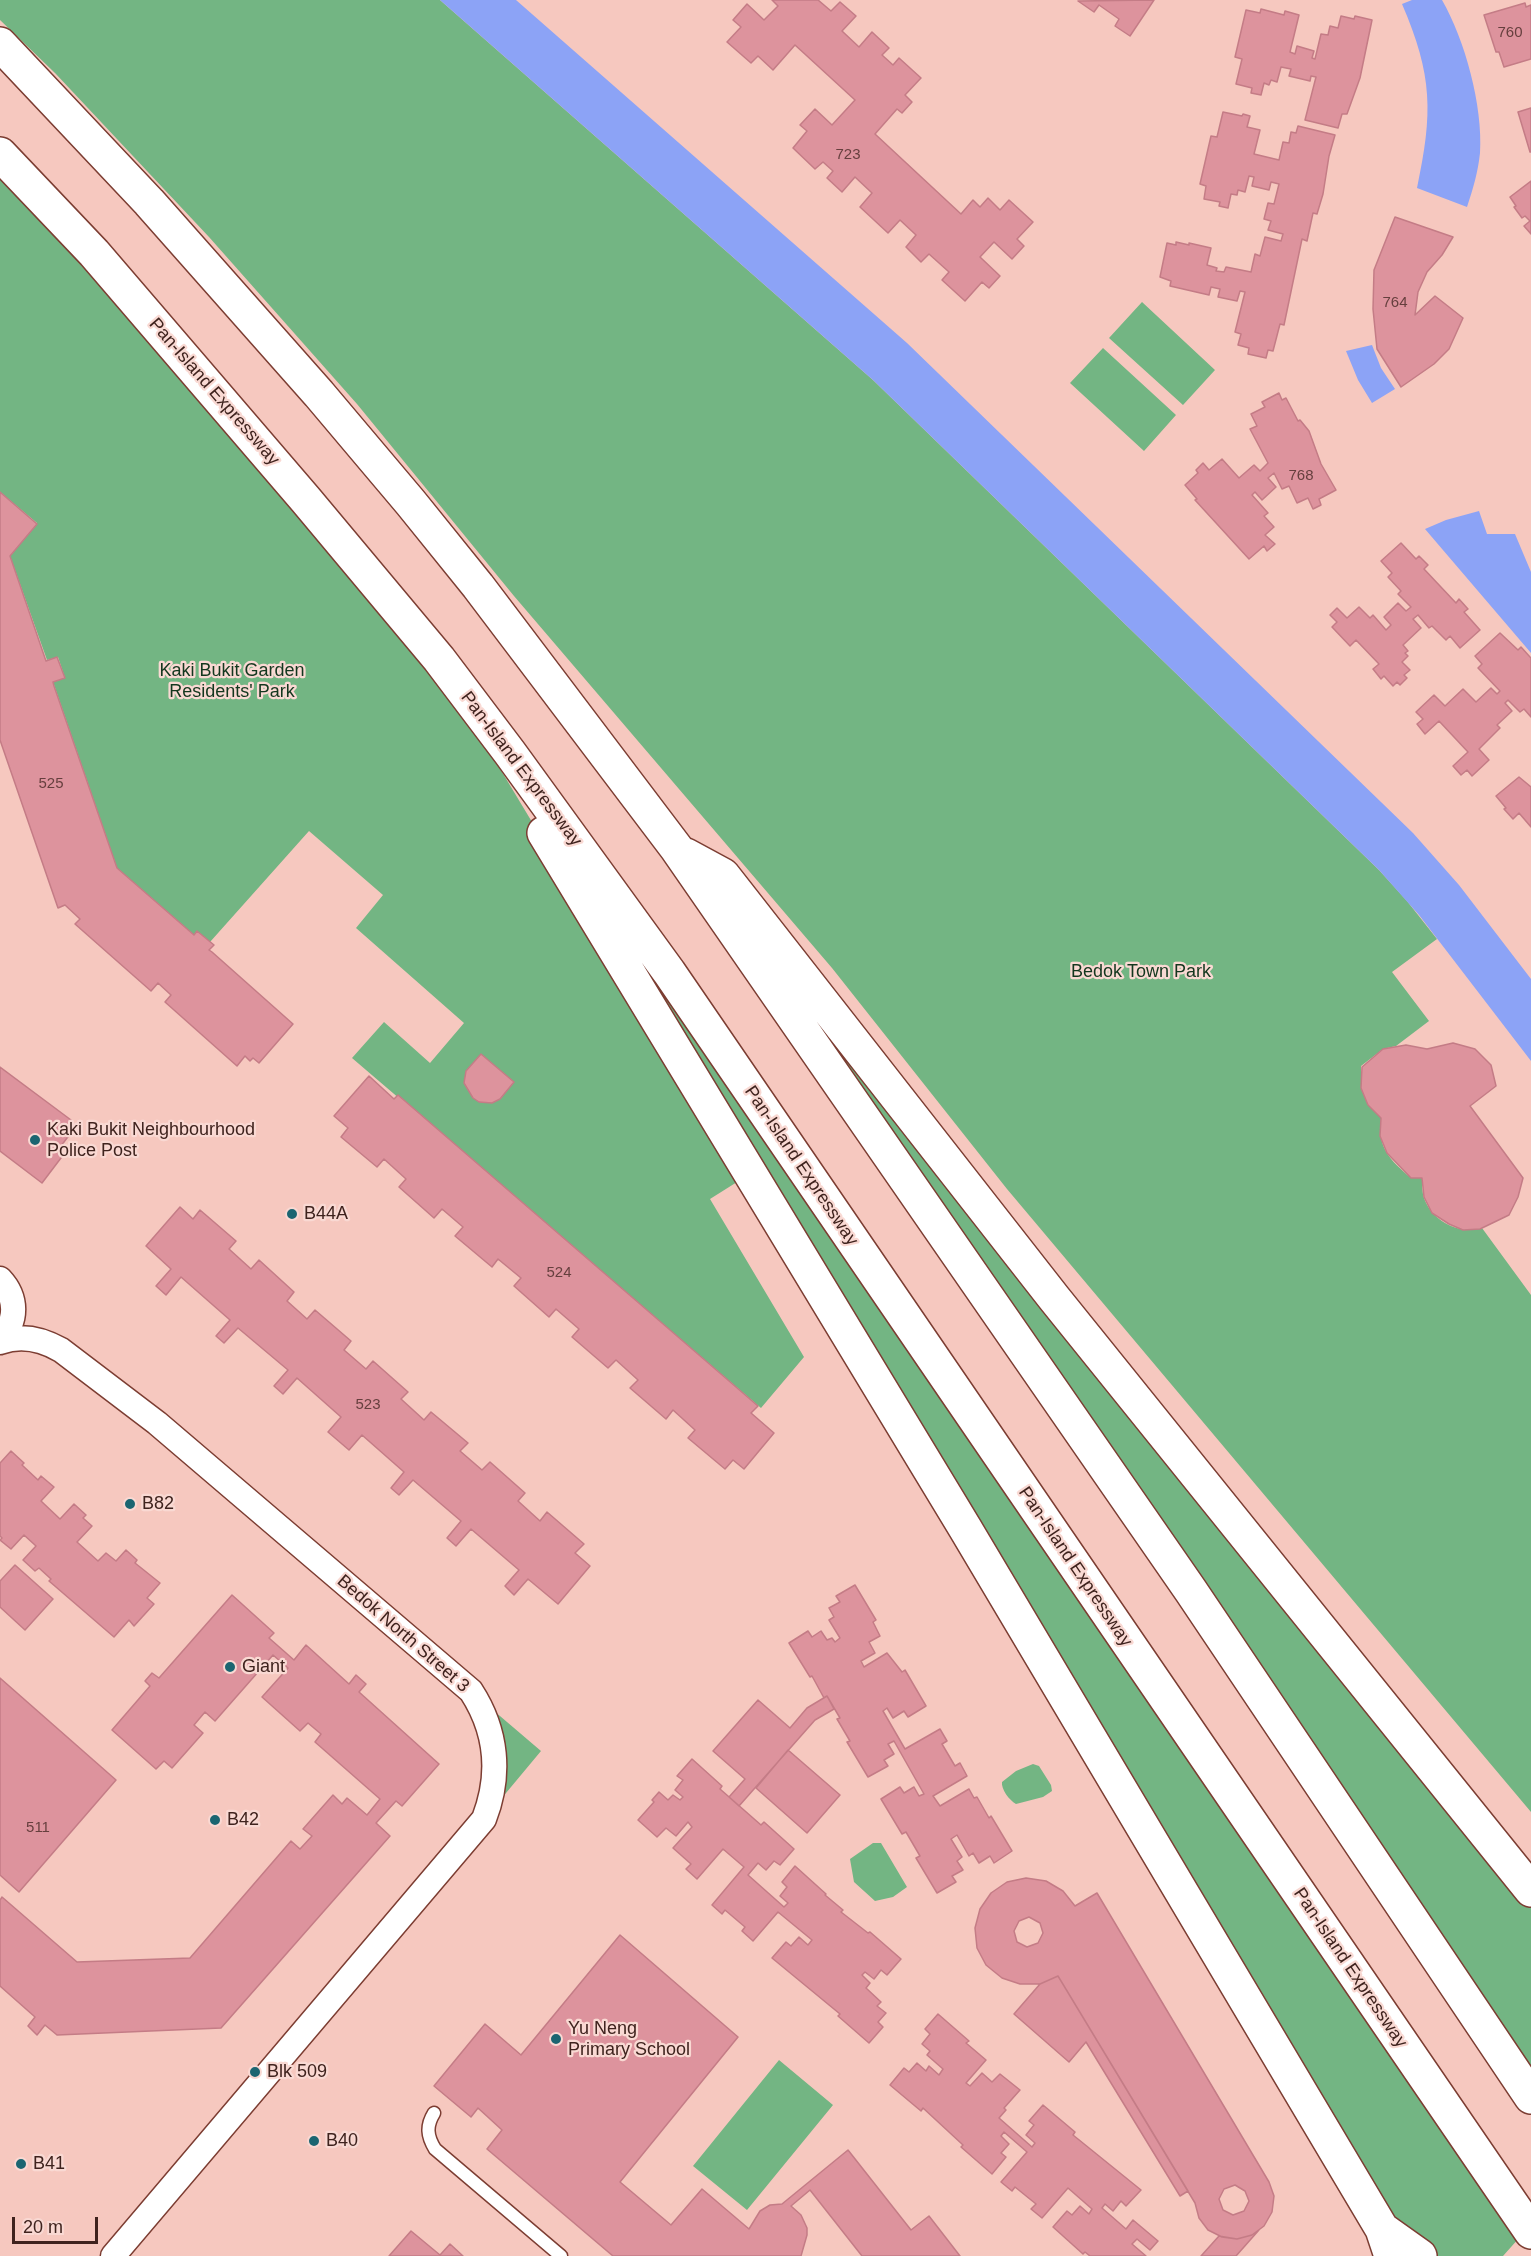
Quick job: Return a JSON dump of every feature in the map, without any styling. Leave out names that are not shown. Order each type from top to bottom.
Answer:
[{"type":"highway","points":[[0,44],[149,202],[319,394],[396,485],[478,586],[677,849],[1191,1592],[1531,2097]]},
{"type":"highway","name":"Pan-Island Expressway","points":[[0,154],[94,253],[439,659],[669,972],[1531,2232]]},
{"type":"highway","points":[[439,659],[959,1518],[1387,2242],[1420,2256]]},
{"type":"highway","points":[[677,849],[723,875],[1054,1298],[1531,1890]]},
{"type":"street","points":[[0,1279],[10,1292],[13,1306],[11,1323],[0,1341]]},
{"type":"street","name":"Bedok North Street 3","points":[[0,1341],[17,1338],[46,1341],[157,1423],[471,1691],[486,1718],[494,1748],[493,1790],[484,1820],[113,2256]]},
{"type":"lane","points":[[434,2113],[428,2126],[428,2133],[435,2149],[561,2256]]},
{"type":"green space","name":"Bedok Town Park","points":[[0,0],[440,0],[873,380],[1379,870],[1407,901],[1437,939],[1392,972],[1429,1021],[1396,1046],[1383,1049],[1361,1066],[1364,1095],[1381,1118],[1381,1138],[1391,1159],[1411,1178],[1422,1178],[1424,1198],[1433,1213],[1456,1228],[1473,1230],[1482,1228],[1531,1295],[1531,1812],[1007,1189],[832,968],[514,596],[357,404],[209,237],[55,73],[0,20]]},
{"type":"green space","name":"Kaki Bukit Garden Residents' Park","points":[[0,166],[436,662],[745,1177],[710,1199],[804,1357],[761,1408],[352,1058],[384,1022],[430,1063],[464,1023],[356,928],[383,895],[309,831],[210,942],[197,931],[194,935],[117,868],[53,682],[65,678],[58,657],[47,660],[10,556],[37,523],[0,492]]},
{"type":"green space","points":[[1142,302],[1215,370],[1183,405],[1109,338]]},
{"type":"green space","points":[[1103,348],[1176,415],[1144,451],[1070,383]]},
{"type":"green space","points":[[444,666],[1528,2228],[1503,2256],[1424,2256],[1415,2251],[868,1366]]},
{"type":"green space","points":[[720,877],[1531,1891],[1531,2096]]},
{"type":"green space","points":[[473,1693],[541,1751],[486,1817],[491,1800]]},
{"type":"green space","points":[[1033,1764],[1039,1766],[1051,1785],[1052,1791],[1043,1797],[1016,1804],[1006,1794],[1002,1782],[1016,1771]]},
{"type":"green space","points":[[873,1843],[881,1843],[907,1887],[893,1897],[875,1901],[854,1882],[850,1859]]},
{"type":"green space","points":[[779,2060],[833,2105],[747,2210],[693,2166]]},
{"type":"water","points":[[440,0],[516,0],[907,343],[1413,833],[1459,885],[1531,979],[1531,1061],[1419,915],[1379,870],[873,380]]},
{"type":"water","points":[[1412,0],[1442,0],[1458,34],[1471,74],[1479,115],[1480,153],[1467,207],[1417,188],[1426,138],[1427,95],[1420,53],[1402,4]]},
{"type":"water","points":[[1372,345],[1381,368],[1395,389],[1372,403],[1358,380],[1346,351]]},
{"type":"water","points":[[1479,511],[1487,534],[1515,534],[1531,572],[1531,653],[1425,529],[1446,520]]},
{"type":"building","points":[[772,0],[818,0],[831,11],[840,2],[856,16],[842,31],[859,47],[872,32],[889,48],[882,55],[893,65],[899,58],[921,78],[905,95],[912,102],[902,113],[897,109],[875,134],[961,214],[973,200],[980,207],[988,198],[1000,210],[1009,200],[1033,222],[1017,239],[1024,246],[1012,259],[994,242],[980,257],[1000,276],[989,288],[982,282],[965,301],[942,280],[949,272],[929,254],[921,262],[906,247],[916,235],[900,220],[888,233],[860,207],[872,193],[855,177],[842,192],[827,178],[833,171],[823,162],[815,169],[793,148],[807,131],[800,125],[815,109],[832,125],[855,100],[795,45],[773,70],[758,56],[751,63],[727,42],[741,27],[733,20],[747,4],[764,20],[778,6]]},
{"type":"building","points":[[1154,0],[1130,36],[1115,26],[1119,19],[1099,5],[1094,12],[1078,1]]},
{"type":"building","points":[[1525,3],[1526,7],[1531,5],[1531,59],[1504,67],[1499,52],[1496,52],[1484,15]]},
{"type":"building","points":[[1261,9],[1284,15],[1285,11],[1299,15],[1290,52],[1295,54],[1297,46],[1314,51],[1312,58],[1315,59],[1321,34],[1328,35],[1330,26],[1338,28],[1341,16],[1372,20],[1360,78],[1347,114],[1342,114],[1338,128],[1305,120],[1316,77],[1311,76],[1310,81],[1289,76],[1291,69],[1281,67],[1277,82],[1271,80],[1269,85],[1264,83],[1261,95],[1251,93],[1252,88],[1236,84],[1242,59],[1235,57],[1246,10],[1260,13]]},
{"type":"building","points":[[1531,108],[1531,152],[1530,152],[1518,112]]},
{"type":"building","points":[[1223,112],[1250,116],[1247,127],[1260,130],[1254,154],[1279,160],[1283,142],[1289,143],[1291,132],[1296,133],[1298,126],[1335,135],[1317,214],[1313,213],[1307,241],[1302,239],[1284,325],[1280,324],[1273,351],[1268,350],[1266,358],[1248,354],[1249,348],[1238,345],[1241,334],[1235,332],[1245,292],[1240,291],[1237,301],[1218,297],[1220,289],[1211,287],[1209,295],[1170,286],[1171,281],[1160,277],[1167,243],[1176,245],[1176,242],[1189,245],[1189,243],[1211,248],[1207,265],[1217,268],[1216,271],[1224,272],[1226,267],[1251,272],[1255,254],[1260,256],[1265,237],[1281,241],[1283,234],[1268,230],[1271,221],[1264,219],[1268,203],[1274,204],[1279,184],[1271,182],[1269,190],[1252,186],[1254,177],[1249,176],[1245,192],[1238,190],[1237,195],[1231,194],[1228,208],[1219,206],[1220,202],[1204,199],[1206,186],[1200,184],[1211,136],[1217,137]]},
{"type":"building","points":[[1531,181],[1531,234],[1524,226],[1530,221],[1525,216],[1522,218],[1510,197]]},
{"type":"building","points":[[1395,217],[1453,237],[1442,255],[1427,272],[1418,292],[1415,315],[1435,296],[1463,318],[1449,349],[1434,364],[1401,387],[1377,349],[1373,309],[1374,270]]},
{"type":"building","points":[[1279,393],[1282,400],[1286,398],[1298,421],[1300,420],[1309,431],[1321,464],[1336,490],[1319,499],[1321,505],[1313,509],[1308,498],[1297,503],[1289,486],[1282,489],[1274,473],[1268,478],[1276,487],[1262,500],[1255,492],[1252,495],[1268,513],[1264,516],[1274,527],[1265,535],[1275,544],[1267,551],[1264,546],[1249,559],[1195,500],[1197,499],[1185,485],[1198,473],[1196,470],[1203,463],[1209,470],[1222,459],[1239,478],[1254,465],[1260,471],[1268,463],[1250,429],[1257,426],[1251,414],[1265,407],[1262,402]]},
{"type":"building","points":[[0,492],[37,524],[10,556],[46,661],[57,657],[65,678],[53,682],[54,686],[117,868],[194,935],[197,931],[214,945],[209,950],[293,1024],[259,1063],[253,1058],[250,1061],[245,1056],[237,1066],[165,1002],[171,995],[158,983],[151,991],[75,924],[80,919],[65,905],[58,908],[0,740]]},
{"type":"building","points":[[1401,543],[1416,559],[1419,556],[1428,565],[1424,569],[1456,603],[1459,599],[1468,609],[1464,612],[1480,630],[1460,648],[1450,636],[1446,640],[1432,626],[1429,628],[1418,615],[1413,619],[1421,628],[1403,645],[1408,651],[1405,653],[1408,656],[1402,662],[1410,670],[1404,675],[1407,678],[1400,685],[1397,682],[1393,686],[1384,676],[1381,679],[1373,669],[1379,664],[1356,640],[1350,646],[1332,627],[1337,622],[1330,615],[1337,608],[1347,618],[1359,607],[1370,618],[1373,615],[1386,630],[1391,625],[1384,617],[1398,603],[1406,611],[1411,607],[1398,594],[1401,591],[1388,577],[1392,573],[1381,561]]},
{"type":"building","points":[[1500,633],[1518,650],[1521,647],[1531,658],[1531,717],[1524,709],[1520,712],[1508,700],[1505,703],[1512,711],[1497,725],[1500,728],[1479,749],[1489,760],[1472,776],[1467,770],[1461,775],[1453,766],[1468,752],[1439,721],[1425,734],[1417,724],[1423,719],[1416,712],[1434,695],[1445,706],[1463,689],[1476,702],[1491,688],[1497,694],[1500,691],[1478,668],[1482,664],[1475,656]]},
{"type":"building","points":[[1519,777],[1531,787],[1531,827],[1519,813],[1513,819],[1496,796]]},
{"type":"building","points":[[1453,1043],[1475,1049],[1491,1065],[1496,1086],[1470,1106],[1523,1178],[1518,1197],[1509,1215],[1480,1229],[1463,1230],[1432,1213],[1424,1197],[1422,1178],[1411,1178],[1387,1153],[1380,1136],[1381,1118],[1368,1105],[1361,1088],[1362,1067],[1383,1049],[1406,1045],[1427,1049]]},
{"type":"building","points":[[481,1054],[514,1082],[500,1099],[492,1103],[479,1102],[473,1098],[464,1083],[466,1071]]},
{"type":"building","points":[[0,1067],[71,1120],[65,1129],[70,1134],[58,1150],[64,1154],[42,1183],[0,1151]]},
{"type":"building","points":[[369,1076],[394,1099],[398,1095],[758,1406],[751,1413],[774,1433],[744,1469],[733,1460],[725,1469],[688,1438],[695,1430],[673,1410],[666,1419],[630,1388],[638,1380],[616,1360],[608,1368],[572,1337],[579,1329],[556,1309],[549,1317],[514,1286],[521,1278],[498,1259],[492,1267],[455,1236],[463,1227],[442,1209],[434,1218],[399,1187],[406,1179],[384,1159],[377,1167],[341,1137],[348,1128],[334,1116]]},
{"type":"building","points":[[180,1207],[193,1219],[200,1210],[236,1241],[229,1249],[251,1269],[259,1260],[294,1292],[287,1301],[307,1319],[315,1310],[351,1341],[344,1350],[366,1369],[373,1361],[408,1392],[401,1399],[424,1420],[431,1412],[468,1443],[460,1451],[482,1470],[490,1462],[525,1493],[518,1501],[540,1521],[547,1512],[584,1544],[575,1553],[590,1566],[558,1604],[528,1579],[514,1595],[505,1586],[519,1570],[471,1529],[456,1546],[447,1538],[461,1521],[413,1480],[399,1495],[391,1488],[404,1472],[362,1435],[349,1450],[328,1432],[341,1417],[297,1378],[283,1394],[274,1386],[288,1370],[238,1328],[224,1343],[216,1336],[230,1320],[181,1277],[166,1295],[156,1286],[171,1269],[146,1246]]},
{"type":"building","points":[[11,1451],[38,1480],[41,1476],[54,1487],[41,1501],[60,1519],[74,1504],[86,1515],[83,1518],[92,1526],[77,1542],[98,1561],[106,1553],[116,1561],[126,1550],[137,1560],[135,1563],[160,1583],[147,1598],[154,1604],[134,1626],[129,1620],[114,1637],[49,1581],[51,1579],[39,1568],[35,1571],[23,1560],[36,1546],[24,1535],[11,1549],[0,1540],[2,1538],[0,1536],[0,1463]]},
{"type":"building","points":[[15,1565],[53,1599],[25,1630],[0,1607],[0,1581]]},
{"type":"building","points":[[855,1585],[876,1620],[873,1622],[880,1636],[869,1642],[875,1653],[861,1661],[864,1667],[887,1653],[902,1672],[905,1670],[926,1706],[908,1717],[904,1711],[893,1718],[887,1708],[883,1711],[905,1749],[940,1729],[947,1741],[942,1744],[955,1766],[960,1763],[967,1776],[933,1796],[940,1806],[969,1789],[974,1798],[977,1797],[989,1818],[991,1816],[1012,1851],[994,1863],[990,1856],[979,1863],[973,1853],[969,1856],[957,1835],[951,1839],[962,1857],[957,1861],[963,1870],[952,1876],[956,1882],[937,1893],[916,1858],[920,1856],[906,1832],[902,1834],[881,1799],[900,1787],[904,1793],[914,1787],[919,1796],[924,1794],[894,1741],[888,1744],[894,1754],[884,1760],[888,1766],[868,1777],[847,1742],[850,1741],[837,1719],[840,1718],[827,1696],[824,1698],[789,1643],[808,1631],[812,1637],[821,1631],[827,1640],[832,1638],[835,1642],[840,1638],[829,1620],[834,1617],[829,1608],[840,1602],[836,1596]]},
{"type":"building","points":[[232,1595],[274,1633],[269,1638],[294,1660],[306,1645],[349,1684],[356,1675],[366,1684],[359,1692],[439,1764],[402,1806],[396,1801],[376,1823],[390,1836],[221,2028],[57,2035],[45,2025],[37,2035],[28,2026],[35,2017],[0,1986],[0,1900],[2,1897],[77,1962],[190,1958],[291,1841],[300,1849],[312,1836],[303,1829],[333,1795],[342,1804],[347,1798],[367,1815],[380,1799],[315,1742],[321,1734],[308,1723],[300,1731],[262,1697],[288,1668],[273,1655],[215,1721],[205,1712],[194,1725],[203,1733],[172,1768],[164,1761],[156,1769],[112,1730],[150,1686],[145,1681],[152,1673],[159,1678]]},
{"type":"building","points":[[0,1678],[116,1780],[19,1892],[0,1875]]},
{"type":"building","points":[[827,1696],[834,1709],[815,1720],[739,1806],[729,1797],[745,1779],[713,1751],[758,1700],[790,1728],[807,1708]]},
{"type":"building","points":[[788,1750],[840,1795],[807,1833],[756,1788]]},
{"type":"building","points":[[692,1759],[722,1786],[720,1789],[761,1825],[764,1822],[794,1849],[780,1865],[774,1861],[766,1870],[758,1863],[748,1875],[784,1907],[788,1903],[780,1896],[787,1887],[782,1882],[795,1866],[843,1910],[841,1912],[868,1933],[870,1932],[901,1959],[887,1975],[881,1970],[874,1979],[865,1972],[862,1975],[870,1983],[866,1988],[881,2002],[877,2006],[886,2013],[878,2022],[883,2027],[869,2043],[838,2016],[840,2014],[772,1958],[786,1942],[791,1946],[799,1937],[808,1945],[812,1940],[778,1912],[753,1941],[742,1931],[745,1927],[725,1910],[722,1914],[712,1905],[744,1867],[723,1849],[697,1879],[686,1869],[691,1864],[673,1848],[692,1827],[688,1822],[676,1836],[666,1828],[657,1837],[638,1820],[654,1802],[652,1800],[659,1792],[668,1800],[673,1795],[680,1800],[683,1797],[675,1790],[683,1780],[677,1776]]},
{"type":"building","points":[[1026,1878],[1046,1881],[1063,1891],[1075,1906],[1097,1893],[1269,2182],[1274,2196],[1272,2212],[1264,2226],[1252,2235],[1237,2239],[1222,2237],[1208,2230],[1199,2218],[1195,2203],[1058,1976],[1040,1984],[1020,1984],[1002,1978],[986,1965],[977,1948],[975,1928],[980,1909],[991,1893],[1007,1882]],"holes":[[[1029,1917],[1040,1923],[1043,1933],[1038,1943],[1027,1947],[1017,1942],[1014,1931],[1019,1921]],[[1235,2185],[1245,2191],[1249,2201],[1244,2211],[1233,2215],[1223,2210],[1219,2199],[1224,2189]]]},
{"type":"building","points":[[620,1935],[738,2037],[620,2182],[671,2225],[702,2189],[749,2229],[760,2211],[770,2205],[782,2204],[848,2150],[911,2230],[929,2216],[960,2256],[862,2256],[810,2190],[791,2206],[801,2215],[807,2228],[801,2256],[613,2256],[487,2149],[502,2130],[478,2108],[471,2117],[434,2086],[485,2024],[521,2055]]},
{"type":"building","points":[[1058,1976],[1188,2191],[1180,2196],[1086,2042],[1069,2062],[1014,2014],[1040,1984]]},
{"type":"building","points":[[938,2014],[969,2041],[966,2043],[986,2060],[966,2083],[970,2086],[982,2073],[992,2082],[1000,2074],[1020,2090],[1004,2108],[1006,2110],[999,2118],[1032,2147],[1035,2143],[1026,2135],[1034,2125],[1029,2121],[1043,2105],[1075,2132],[1073,2135],[1141,2190],[1126,2206],[1121,2201],[1113,2211],[1105,2204],[1102,2208],[1126,2229],[1133,2220],[1158,2241],[1150,2250],[1137,2239],[1132,2244],[1146,2256],[1090,2256],[1085,2252],[1083,2254],[1053,2227],[1067,2211],[1072,2215],[1080,2206],[1089,2214],[1092,2209],[1068,2188],[1042,2218],[1031,2209],[1036,2204],[1015,2187],[1012,2191],[1001,2182],[1027,2152],[1004,2132],[1001,2136],[1009,2144],[1001,2153],[1006,2157],[992,2174],[961,2147],[963,2145],[923,2108],[921,2111],[890,2085],[904,2068],[909,2072],[917,2063],[926,2071],[929,2066],[939,2075],[943,2069],[927,2055],[930,2051],[922,2044],[930,2034],[925,2029]]},
{"type":"building","points":[[1259,2230],[1236,2256],[1201,2256],[1219,2236],[1237,2239],[1252,2235]]},
{"type":"building","points":[[411,2231],[440,2255],[450,2244],[463,2256],[389,2256]]},
{"type":"place","name":"Kaki Bukit Neighbourhood Police Post","points":[[35,1140]]},
{"type":"place","name":"B44A","points":[[292,1214]]},
{"type":"place","name":"B82","points":[[130,1504]]},
{"type":"place","name":"Giant","points":[[230,1667]]},
{"type":"place","name":"B42","points":[[215,1820]]},
{"type":"place","name":"Yu Neng Primary School","points":[[556,2039]]},
{"type":"place","name":"Blk 509","points":[[255,2072]]},
{"type":"place","name":"B40","points":[[314,2141]]},
{"type":"place","name":"B41","points":[[21,2164]]}]
